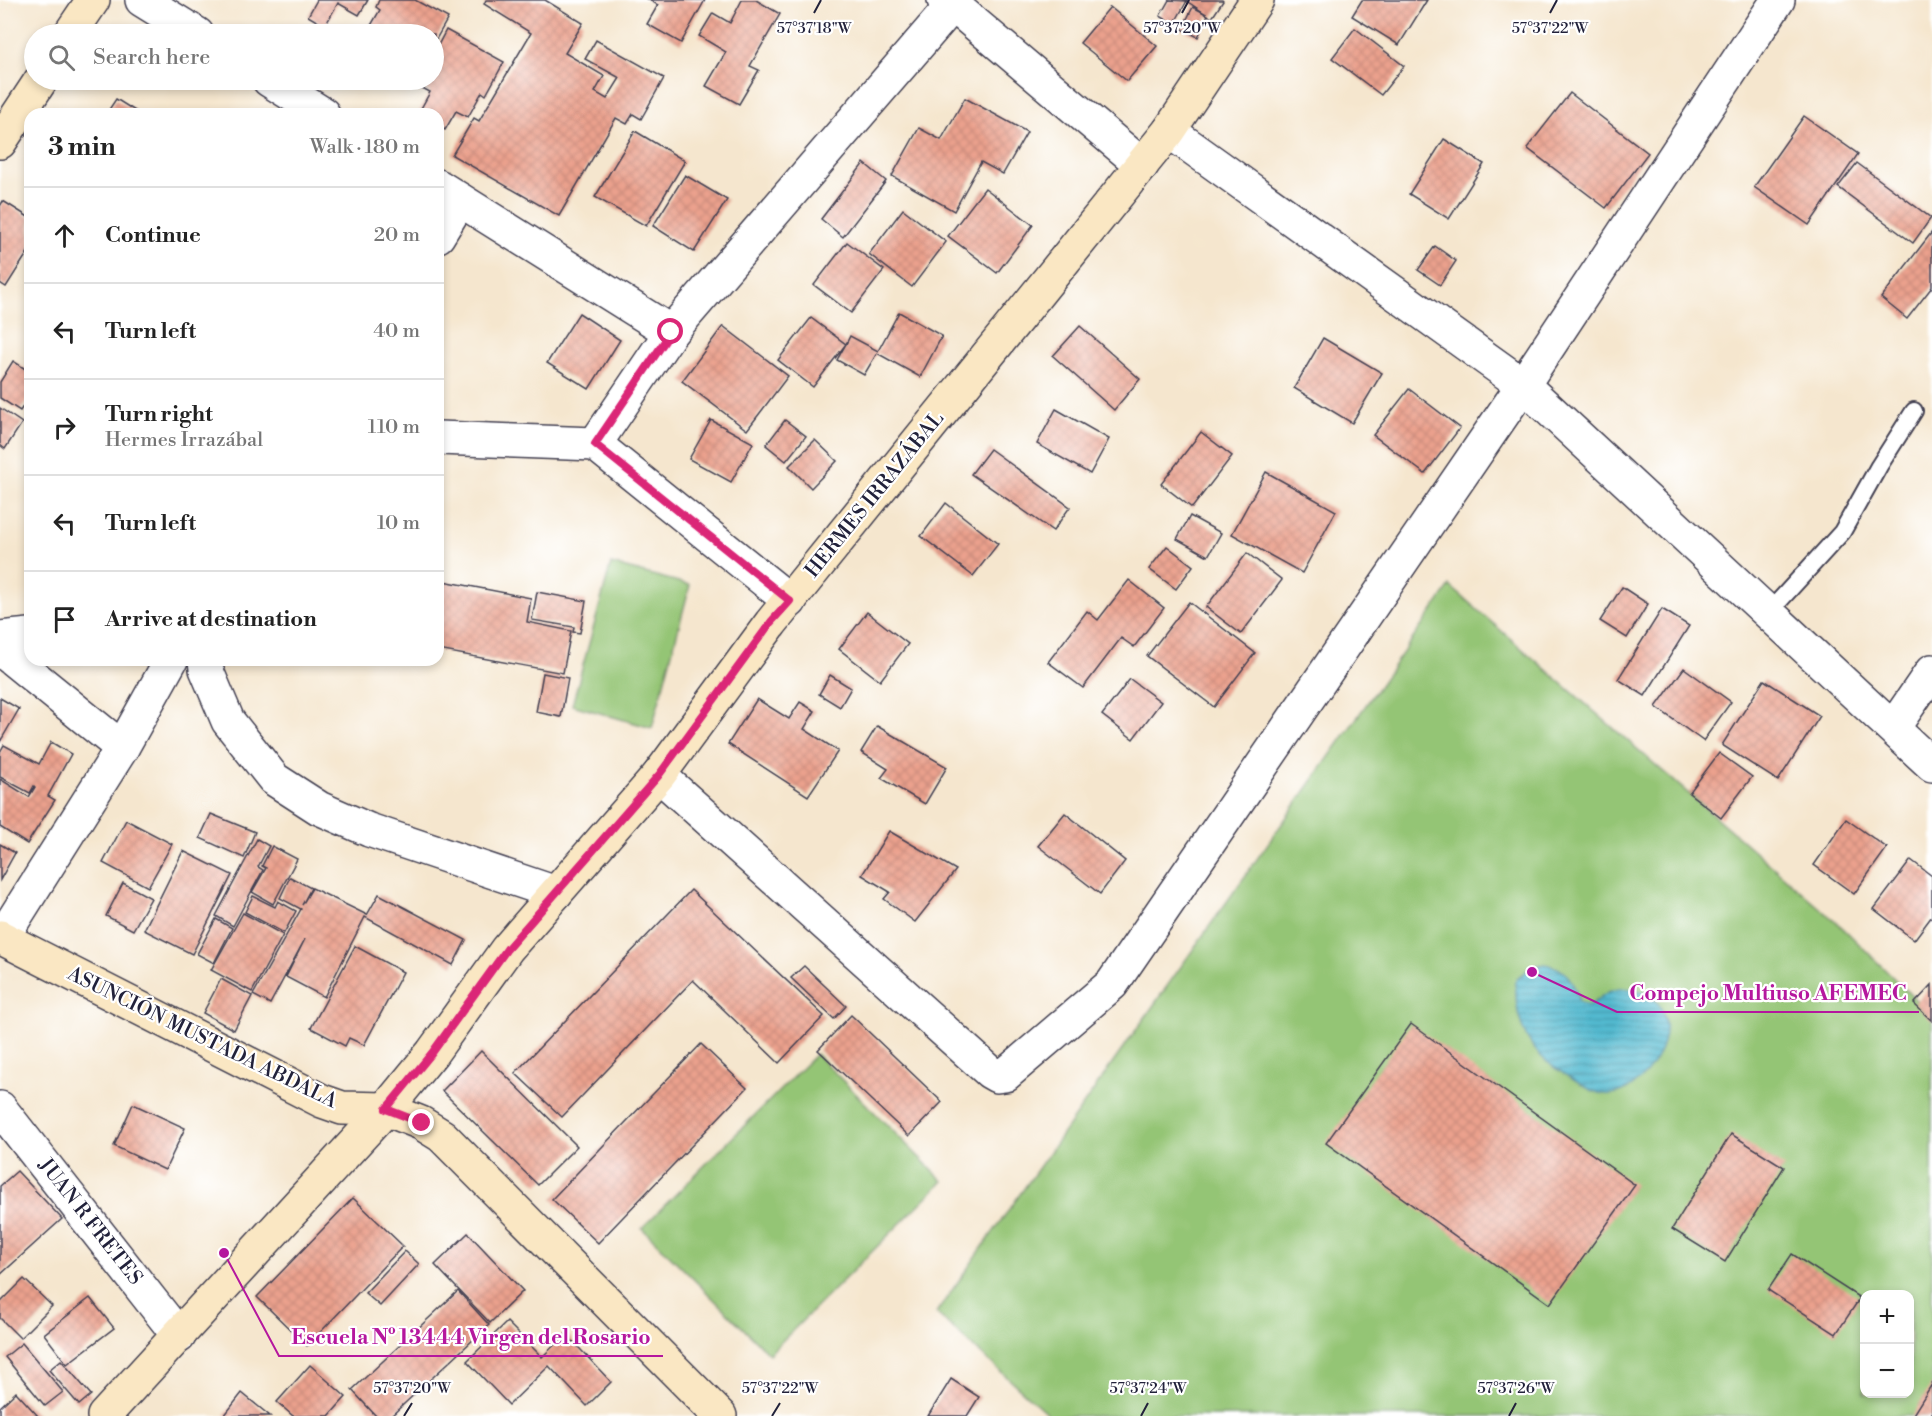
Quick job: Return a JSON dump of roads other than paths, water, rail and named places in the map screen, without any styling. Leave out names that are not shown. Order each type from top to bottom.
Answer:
[{"type":"street","points":[[77,24],[93,0]]},
{"type":"street","points":[[142,0],[181,24]]},
{"type":"street","name":"HERMES IRRAZÁBAL","points":[[104,1416],[386,1109],[432,1053],[507,949],[659,775],[771,622],[1169,131],[1257,0]]},
{"type":"street","points":[[659,775],[990,1072],[998,1076],[1005,1075],[1112,984],[1523,384],[1778,0]]},
{"type":"street","points":[[595,444],[671,332],[952,2],[1142,165]]},
{"type":"street","points":[[0,142],[34,90]]},
{"type":"street","points":[[284,90],[313,108]]},
{"type":"street","points":[[1169,131],[1523,384],[1932,765]]},
{"type":"street","points":[[444,213],[449,193],[671,332]]},
{"type":"street","points":[[444,438],[595,444],[790,601]]},
{"type":"street","points":[[0,638],[24,636]]},
{"type":"street","points":[[0,649],[122,748]]},
{"type":"street","points":[[1,938],[122,748],[168,666]]},
{"type":"street","points":[[206,666],[228,721],[274,779],[319,808],[369,830],[556,893]]},
{"type":"street","points":[[1893,728],[1932,671]]},
{"type":"street","name":"ASUNCIÓN MUSTADA ABDALA","points":[[1,938],[322,1101],[342,1108],[386,1109],[422,1123],[442,1136],[720,1416]]},
{"type":"street","name":"JUAN R FRETES","points":[[0,1108],[179,1336]]},
{"type":"lane","points":[[1769,612],[1842,532],[1879,466],[1914,411]]},
{"type":"water","points":[[1545,964],[1564,972],[1575,988],[1579,1002],[1589,1006],[1608,992],[1623,989],[1642,992],[1658,1003],[1665,1019],[1664,1037],[1658,1055],[1647,1072],[1633,1085],[1616,1093],[1599,1093],[1555,1068],[1536,1050],[1520,1018],[1516,980],[1531,967]]},
{"type":"place","name":"Compejo Multiuso AFEMEC","points":[[1532,972]]},
{"type":"place","name":"Escuela Nº 13444 Virgen del Rosario","points":[[224,1253]]}]
